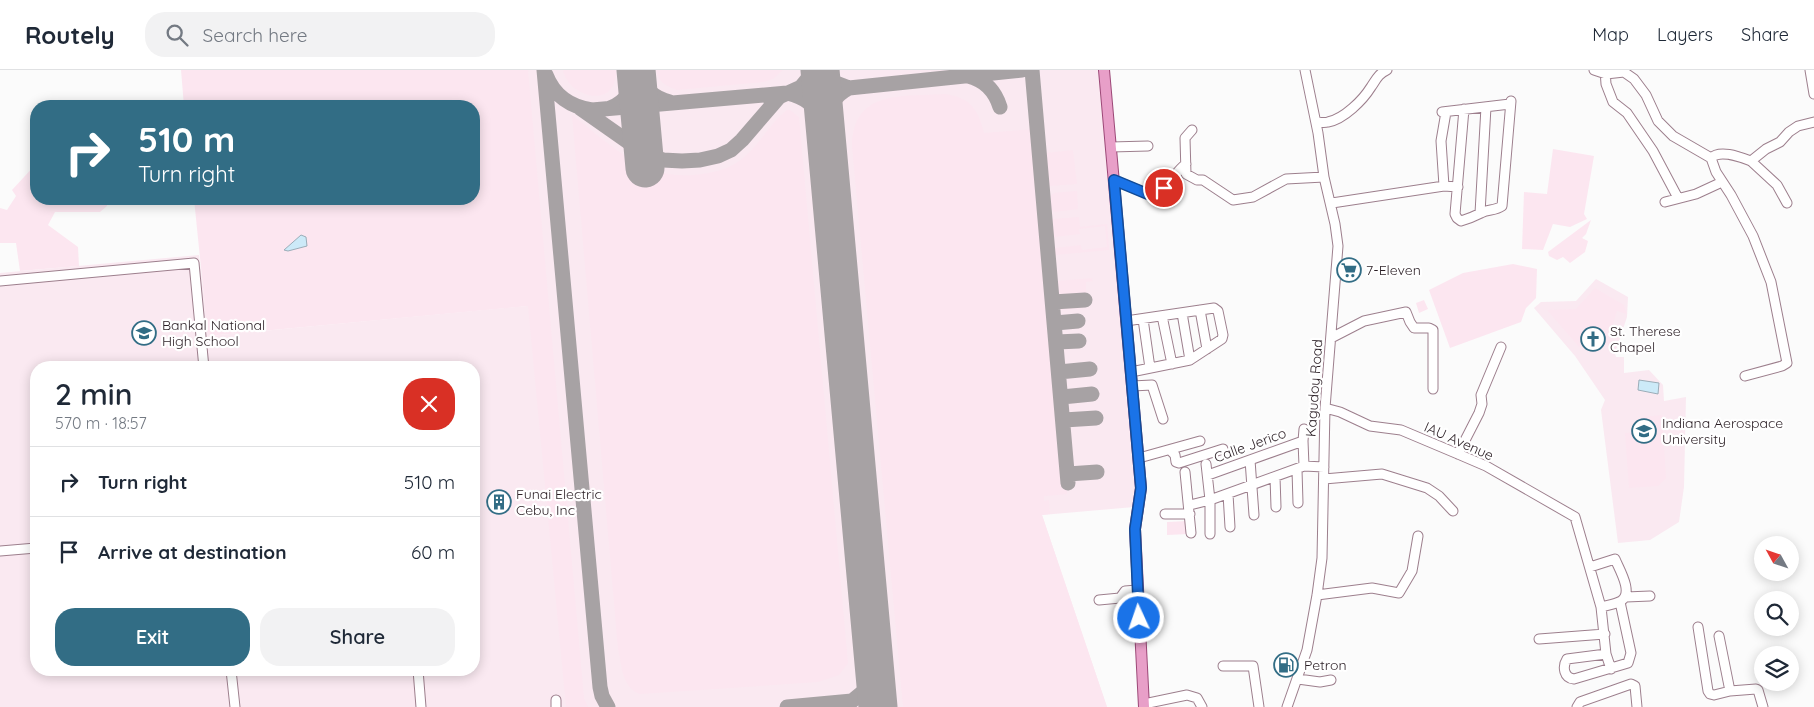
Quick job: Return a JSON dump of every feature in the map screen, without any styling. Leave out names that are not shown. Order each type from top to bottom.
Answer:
[{"type":"main road","points":[[1104,70],[1141,488],[1135,529],[1144,706]]},
{"type":"street","name":"Kagudoy Road","points":[[1287,707],[1307,650],[1322,558],[1325,408],[1338,246],[1332,203],[1324,177],[1316,122],[1305,70]]},
{"type":"street","points":[[1316,122],[1328,122],[1341,116],[1359,102],[1371,88],[1376,78],[1387,70]]},
{"type":"street","points":[[1594,70],[1605,72],[1625,71],[1634,79],[1646,95],[1658,121],[1673,136],[1710,158],[1716,172],[1753,236],[1771,282],[1787,363],[1745,376]]},
{"type":"street","points":[[1810,70],[1814,94]]},
{"type":"street","points":[[1605,72],[1606,84],[1613,102],[1627,113],[1653,151],[1678,198]]},
{"type":"street","points":[[1444,186],[1441,141],[1444,112],[1464,109],[1486,107],[1510,103],[1502,206],[1461,221],[1455,214],[1464,109]]},
{"type":"street","points":[[1480,213],[1486,107]]},
{"type":"street","points":[[1751,161],[1766,149],[1780,142],[1798,126],[1814,122]]},
{"type":"street","points":[[1192,130],[1185,138],[1186,174],[1203,180],[1233,200],[1253,197],[1286,178],[1324,177]]},
{"type":"street","points":[[1111,147],[1148,146]]},
{"type":"street","points":[[1710,158],[1716,154],[1723,154],[1751,161],[1777,185],[1784,195],[1787,204]]},
{"type":"street","points":[[1114,180],[1150,195],[1155,194],[1164,188],[1180,168],[1186,164]]},
{"type":"street","points":[[1664,202],[1696,194],[1722,182]]},
{"type":"street","points":[[1332,203],[1444,186],[1458,187]]},
{"type":"street","points":[[0,281],[194,263],[203,361]]},
{"type":"street","points":[[1126,322],[1214,308],[1218,311],[1223,337],[1190,360],[1131,372]]},
{"type":"street","points":[[1200,310],[1207,349]]},
{"type":"street","points":[[1331,338],[1364,322],[1406,312],[1414,328],[1429,328],[1433,330],[1433,388]]},
{"type":"street","points":[[1182,313],[1190,360]]},
{"type":"street","points":[[1162,316],[1172,364]]},
{"type":"street","points":[[1143,319],[1150,368]]},
{"type":"street","points":[[1458,454],[1479,413],[1482,404],[1481,395],[1502,348]]},
{"type":"street","points":[[1132,386],[1152,385],[1163,419]]},
{"type":"street","name":"IAU Avenue","points":[[1325,408],[1340,412],[1370,426],[1401,430],[1486,466],[1575,517],[1590,567]]},
{"type":"street","points":[[1298,503],[1304,430]]},
{"type":"street","points":[[1139,458],[1200,441]]},
{"type":"street","name":"Calle Jerico","points":[[1208,475],[1302,441]]},
{"type":"street","points":[[1170,450],[1175,455],[1176,462],[1179,463],[1223,449]]},
{"type":"street","points":[[1250,460],[1250,485],[1254,514]]},
{"type":"street","points":[[1206,464],[1210,500],[1210,534]]},
{"type":"street","points":[[1165,514],[1190,510],[1210,500],[1300,468],[1324,467]]},
{"type":"street","points":[[1186,472],[1191,533]]},
{"type":"street","points":[[1324,479],[1382,474],[1427,488],[1439,496],[1453,511]]},
{"type":"street","points":[[1275,477],[1276,506]]},
{"type":"street","points":[[1228,494],[1230,528]]},
{"type":"street","points":[[1317,595],[1372,588],[1399,593],[1412,572],[1418,536]]},
{"type":"street","points":[[0,551],[30,548]]},
{"type":"street","points":[[1606,654],[1567,660],[1564,667],[1565,672],[1569,678],[1574,679],[1628,663],[1631,659],[1623,600],[1627,591],[1615,559],[1590,567],[1601,607],[1606,654],[1610,668]]},
{"type":"street","points":[[1099,600],[1120,598],[1125,591],[1137,590]]},
{"type":"street","points":[[1601,607],[1623,600],[1650,596]]},
{"type":"street","points":[[1698,627],[1710,694],[1756,689],[1758,690],[1763,707]]},
{"type":"street","points":[[1539,639],[1605,634]]},
{"type":"street","points":[[1719,636],[1730,691]]},
{"type":"street","points":[[1223,666],[1253,666],[1259,707]]},
{"type":"street","points":[[231,676],[234,707]]},
{"type":"street","points":[[418,676],[421,707]]},
{"type":"street","points":[[1298,679],[1320,682],[1332,680]]},
{"type":"street","points":[[1577,707],[1580,702],[1631,684],[1635,686],[1637,707]]},
{"type":"street","points":[[1144,706],[1188,695],[1196,698],[1202,707]]},
{"type":"shaded area","points":[[181,70],[528,70],[584,698],[588,707],[566,707],[528,306],[208,336],[195,205],[480,205],[480,100],[184,100]]},
{"type":"shaded area","points":[[507,70],[1100,70],[1136,486],[1134,507],[1042,515],[1107,707],[0,707],[0,273],[199,255],[209,336],[527,306]]},
{"type":"shaded area","points":[[563,70],[616,70],[614,83],[609,91],[601,95],[592,96],[582,93],[574,87],[567,79]]},
{"type":"shaded area","points":[[656,70],[783,70],[773,79],[763,82],[677,90],[663,83]]},
{"type":"shaded area","points":[[945,94],[961,98],[972,106],[979,117],[984,133],[1035,129],[1067,494],[1044,496],[1044,501],[1049,500],[1050,514],[1042,515],[1107,707],[903,707],[852,146],[855,128],[861,114],[871,105],[897,97]]},
{"type":"shaded area","points":[[787,110],[790,110],[799,117],[848,663],[839,675],[818,682],[640,694],[634,691],[626,682],[618,649],[572,115],[631,160],[663,173],[682,175],[713,172],[734,164],[755,146],[775,121]]},
{"type":"shaded area","points":[[1553,149],[1594,156],[1584,214],[1587,219],[1570,227],[1553,224],[1543,250],[1522,249],[1524,192],[1547,194]]},
{"type":"shaded area","points":[[1073,150],[1077,184],[1049,186],[1046,153]]},
{"type":"shaded area","points":[[30,170],[30,205],[107,205],[100,212],[55,212],[48,225],[78,247],[79,266],[20,271],[16,243],[0,243],[0,208],[7,210],[16,196],[12,190]]},
{"type":"shaded area","points":[[1077,191],[1078,209],[1055,212],[1051,209],[1049,197],[1054,193]]},
{"type":"shaded area","points":[[1079,217],[1080,227],[1107,224],[1109,250],[1055,255],[1055,248],[1081,245],[1082,250],[1107,247],[1105,226],[1079,229],[1080,234],[1054,237],[1052,219]]},
{"type":"shaded area","points":[[1591,220],[1586,234],[1582,238],[1588,241],[1585,252],[1570,263],[1563,257],[1557,260],[1549,256],[1548,252]]},
{"type":"shaded area","points":[[1513,264],[1537,269],[1536,298],[1526,308],[1521,322],[1450,348],[1429,290],[1463,273]]},
{"type":"shaded area","points":[[1092,278],[1093,281],[1086,282],[1086,297],[1059,300],[1057,281]]},
{"type":"shaded area","name":"Indiana Aerospace University","points":[[1596,279],[1628,297],[1627,317],[1615,353],[1616,357],[1624,357],[1624,373],[1649,370],[1663,385],[1664,401],[1686,397],[1684,487],[1679,522],[1650,540],[1618,543],[1601,410],[1605,400],[1575,356],[1534,308],[1541,302],[1576,301]]},
{"type":"shaded area","points":[[1595,288],[1624,305],[1627,314],[1617,311],[1608,339],[1618,343],[1615,353],[1594,329],[1579,342],[1581,345],[1579,347],[1547,310],[1576,309]]},
{"type":"shaded area","points":[[1424,300],[1428,309],[1419,313],[1416,303]]},
{"type":"shaded area","points":[[1077,302],[1084,308],[1060,310],[1059,304]]},
{"type":"shaded area","points":[[1662,415],[1666,478],[1658,486],[1629,488],[1625,433],[1643,432],[1642,417]]},
{"type":"shaded area","points":[[1188,521],[1189,534],[1167,535],[1167,522]]},
{"type":"water","points":[[301,235],[306,237],[307,246],[288,251],[284,250]]},
{"type":"water","points":[[1639,380],[1659,383],[1658,394],[1638,390]]},
{"type":"taxiway","points":[[544,70],[600,687],[608,707]]},
{"type":"taxiway","points":[[580,108],[647,155],[663,160],[700,160],[718,156],[731,150],[779,97],[801,87],[815,70]]},
{"type":"taxiway","points":[[824,70],[836,83],[849,88],[1022,70]]},
{"type":"taxiway","points":[[1032,70],[1068,483]]},
{"type":"taxiway","points":[[636,71],[641,82],[653,95],[670,102]]},
{"type":"taxiway","points":[[610,108],[621,102],[629,94],[634,83],[636,71]]},
{"type":"taxiway","points":[[546,75],[554,89],[564,99],[577,106],[592,110],[787,93],[809,103],[818,111],[825,122]]},
{"type":"taxiway","points":[[968,76],[984,83],[992,91],[1000,107]]},
{"type":"taxiway","points":[[825,122],[833,102],[849,88]]},
{"type":"taxiway","points":[[1053,302],[1085,300]]},
{"type":"taxiway","points":[[1055,323],[1078,321]]},
{"type":"taxiway","points":[[1057,342],[1079,341]]},
{"type":"taxiway","points":[[1059,372],[1090,369]]},
{"type":"taxiway","points":[[1062,397],[1092,394]]},
{"type":"taxiway","points":[[1064,420],[1096,418]]},
{"type":"taxiway","points":[[1068,474],[1097,472]]},
{"type":"taxiway","points":[[787,707],[852,701],[869,687],[875,675]]},
{"type":"runway","points":[[636,70],[645,168]]},
{"type":"runway","points":[[820,70],[878,707]]},
{"type":"place","name":"7-Eleven","points":[[1349,270]]},
{"type":"place","name":"Bankal National High School","points":[[144,333]]},
{"type":"place","name":"St. Therese Chapel","points":[[1593,339]]},
{"type":"place","name":"Indiana Aerospace University","points":[[1644,431]]},
{"type":"place","name":"Funai Electric Cebu, Inc","points":[[499,502]]},
{"type":"place","name":"Petron","points":[[1286,665]]},
{"type":"route","points":[[1139,618],[1135,529],[1141,488],[1114,180],[1150,195],[1164,188]]}]
